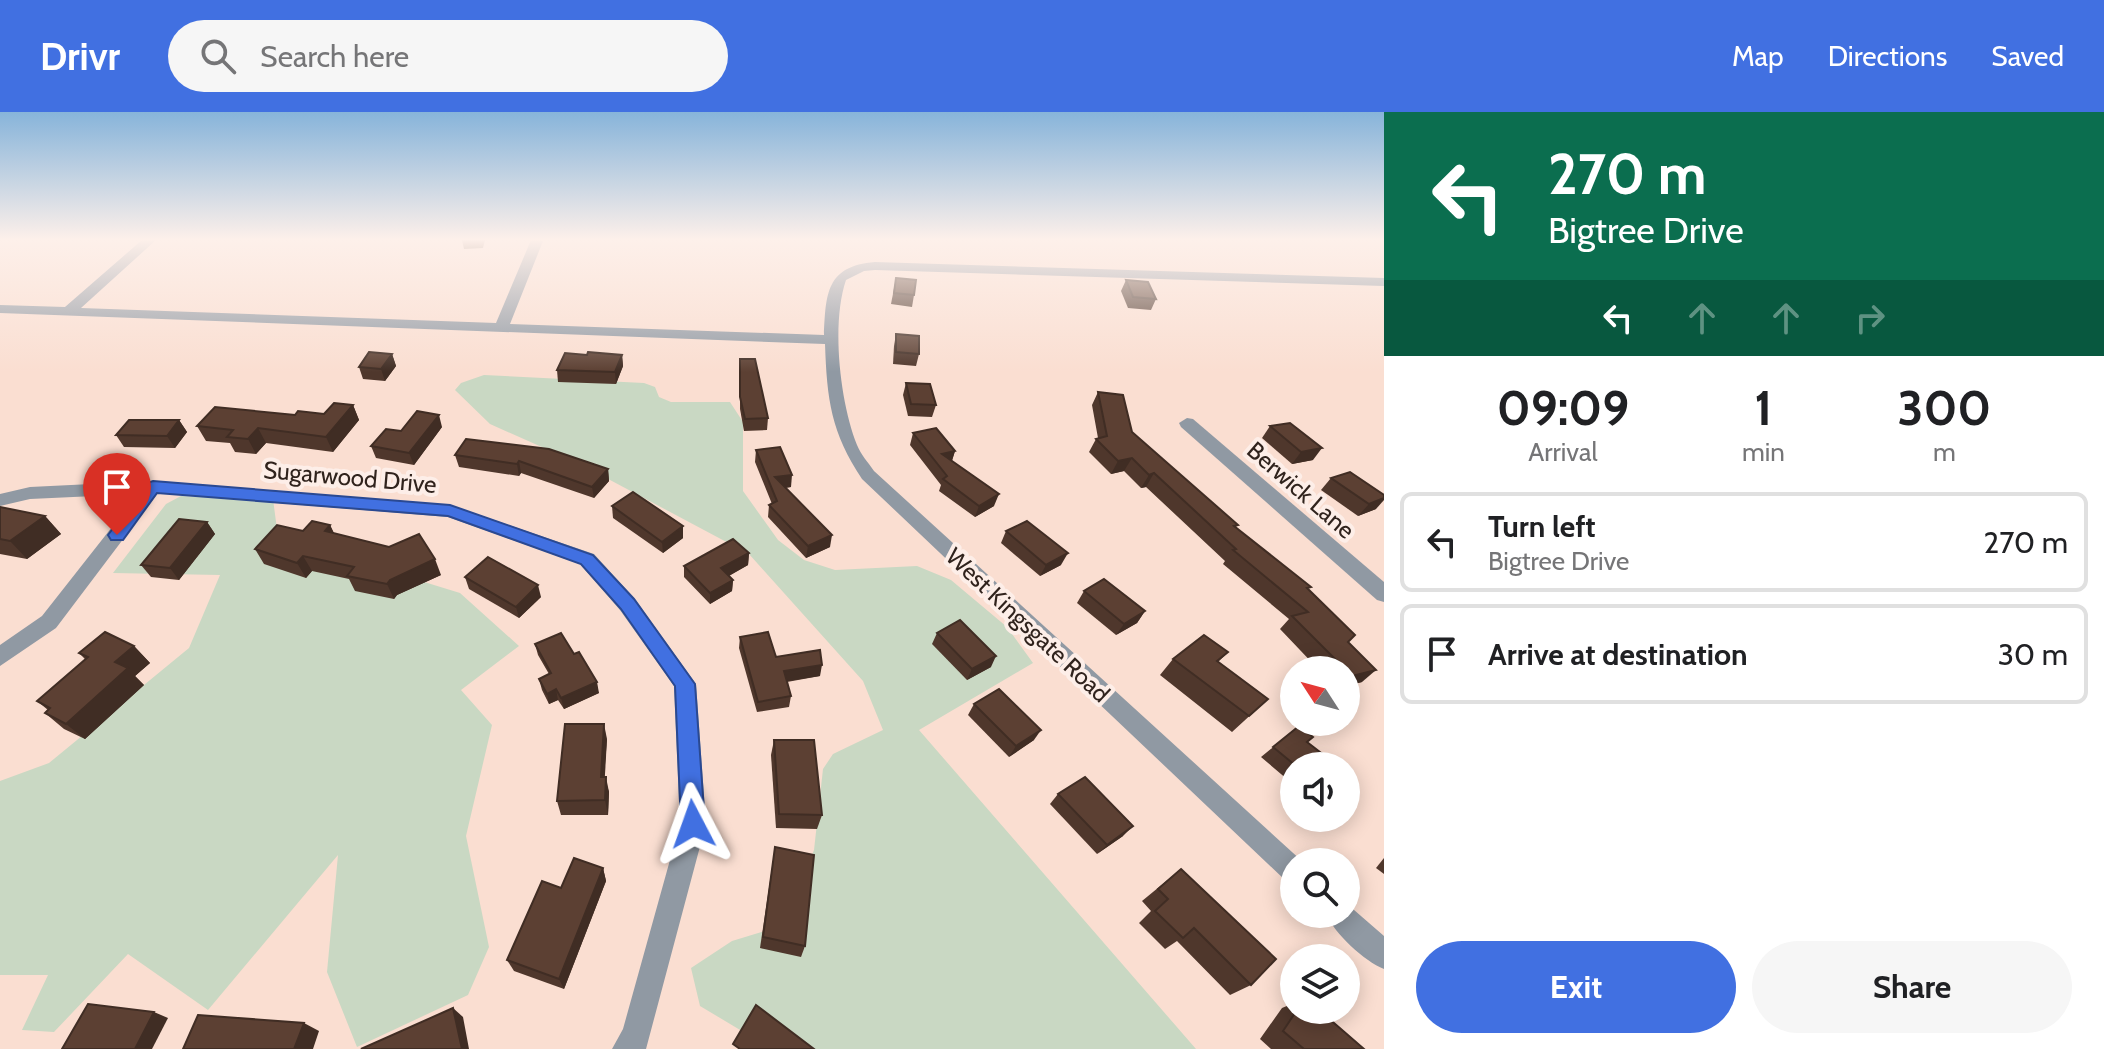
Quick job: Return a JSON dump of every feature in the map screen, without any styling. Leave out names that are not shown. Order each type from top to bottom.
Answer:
[{"type":"street","points":[[69,311],[100,284]]},
{"type":"street","points":[[502,326],[519,284]]},
{"type":"street","name":"West Kingsgate Road","points":[[837,284],[831,301],[840,420],[849,447],[868,475],[1280,858]]},
{"type":"street","points":[[0,309],[832,340]]},
{"type":"street","name":"Berwick Lane","points":[[1187,423],[1384,594]]},
{"type":"street","points":[[0,657],[49,622],[153,487]]},
{"type":"street","name":"Sugarwood Drive","points":[[0,500],[30,493],[153,487],[450,511],[587,559],[627,604],[685,684],[693,824],[636,1037],[627,1049]]},
{"type":"street","points":[[1355,928],[1384,955]]},
{"type":"green space","points":[[484,375],[644,383],[655,387],[659,397],[671,402],[730,402],[743,422],[743,491],[778,540],[804,560],[835,570],[917,566],[951,580],[1007,627],[1033,663],[919,730],[1196,1049],[772,1049],[700,1006],[691,968],[732,941],[785,925],[814,850],[823,769],[833,754],[883,730],[863,681],[749,554],[580,464],[490,424],[455,390],[461,383]]},
{"type":"green space","points":[[181,496],[273,499],[278,537],[460,593],[519,646],[461,690],[492,725],[466,836],[489,947],[468,995],[357,1047],[327,972],[338,855],[208,1010],[128,954],[54,1032],[22,1030],[48,975],[0,975],[0,781],[49,763],[189,648],[220,575],[113,573],[166,504]]},
{"type":"building","points":[[895,284],[916,284],[914,295],[894,293]]},
{"type":"building","points":[[1128,284],[1149,284],[1156,299],[1133,297]]},
{"type":"building","points":[[896,334],[919,336],[919,354],[896,352]]},
{"type":"building","points":[[369,352],[392,354],[381,369],[359,367]]},
{"type":"building","points":[[588,352],[622,355],[615,372],[557,370],[565,353],[587,355]]},
{"type":"building","points":[[740,359],[755,359],[768,418],[745,419],[740,397]]},
{"type":"building","points":[[906,383],[930,384],[936,405],[911,404]]},
{"type":"building","points":[[1098,392],[1123,395],[1132,432],[1238,525],[1234,526],[1311,587],[1307,588],[1355,635],[1348,642],[1376,670],[1360,674],[1360,656],[1332,656],[1292,616],[1308,612],[1233,550],[1236,549],[1154,473],[1149,475],[1132,458],[1118,461],[1096,439],[1107,436]]},
{"type":"building","points":[[334,403],[353,405],[326,437],[258,428],[248,439],[227,437],[233,430],[197,426],[215,407],[295,415],[298,411],[324,414]]},
{"type":"building","points":[[417,411],[439,415],[409,453],[371,446],[386,429],[401,431]]},
{"type":"building","points":[[129,420],[179,420],[167,436],[116,435]]},
{"type":"building","points":[[1290,423],[1322,448],[1301,452],[1270,426]]},
{"type":"building","points":[[936,428],[955,451],[942,454],[999,494],[979,506],[943,479],[947,476],[913,433]]},
{"type":"building","points":[[466,439],[549,449],[608,469],[592,487],[519,461],[517,464],[455,455]]},
{"type":"building","points":[[780,447],[792,475],[775,477],[832,535],[808,546],[769,505],[777,501],[756,450]]},
{"type":"building","points":[[1350,472],[1384,498],[1369,504],[1331,478]]},
{"type":"building","points":[[633,492],[683,526],[662,542],[612,506]]},
{"type":"building","points":[[0,507],[45,516],[10,541],[0,539]]},
{"type":"building","points":[[179,519],[207,522],[170,568],[141,565]]},
{"type":"building","points":[[312,521],[330,525],[325,531],[389,547],[419,534],[435,559],[387,584],[347,576],[354,567],[303,556],[297,563],[255,549],[277,525],[303,531]]},
{"type":"building","points":[[1027,521],[1068,553],[1046,565],[1006,531]]},
{"type":"building","points":[[733,539],[749,553],[721,568],[733,580],[710,593],[684,566]]},
{"type":"building","points":[[488,557],[538,585],[516,607],[465,577]]},
{"type":"building","points":[[1104,579],[1145,611],[1124,624],[1084,591]]},
{"type":"building","points":[[960,620],[996,656],[972,669],[937,633]]},
{"type":"building","points":[[105,632],[134,646],[115,662],[128,668],[66,724],[45,713],[50,708],[37,701],[88,657],[79,653]]},
{"type":"building","points":[[768,632],[776,657],[820,650],[822,665],[784,671],[791,696],[758,702],[740,637]]},
{"type":"building","points":[[561,633],[574,654],[579,652],[597,682],[561,698],[556,689],[547,694],[539,679],[551,673],[535,644]]},
{"type":"building","points":[[1204,635],[1228,652],[1217,661],[1268,699],[1249,716],[1173,659]]},
{"type":"building","points":[[999,689],[1041,730],[1016,746],[974,704]]},
{"type":"building","points":[[565,724],[604,724],[601,777],[606,777],[605,800],[557,801]]},
{"type":"building","points":[[1287,736],[1312,736],[1307,742],[1320,752],[1280,753],[1273,747]]},
{"type":"building","points":[[774,740],[814,740],[822,815],[779,814]]},
{"type":"building","points":[[1085,777],[1133,826],[1107,845],[1058,794]]},
{"type":"building","points":[[775,847],[814,855],[805,946],[763,937]]},
{"type":"building","points":[[574,858],[603,868],[559,979],[507,960],[542,881],[561,888]]},
{"type":"building","points":[[1181,869],[1276,959],[1251,985],[1194,928],[1183,938],[1155,911],[1168,899],[1158,889]]},
{"type":"building","points":[[88,1004],[154,1012],[135,1049],[62,1049]]},
{"type":"building","points":[[756,1005],[814,1049],[740,1049],[733,1044]]},
{"type":"building","points":[[453,1008],[462,1049],[361,1049]]},
{"type":"building","points":[[198,1015],[304,1023],[294,1049],[183,1049]]},
{"type":"building","points":[[1288,1024],[1335,1024],[1364,1049],[1304,1049],[1283,1031]]},
{"type":"route","points":[[117,535],[153,487],[450,511],[587,559],[627,604],[685,684],[693,824]]}]
